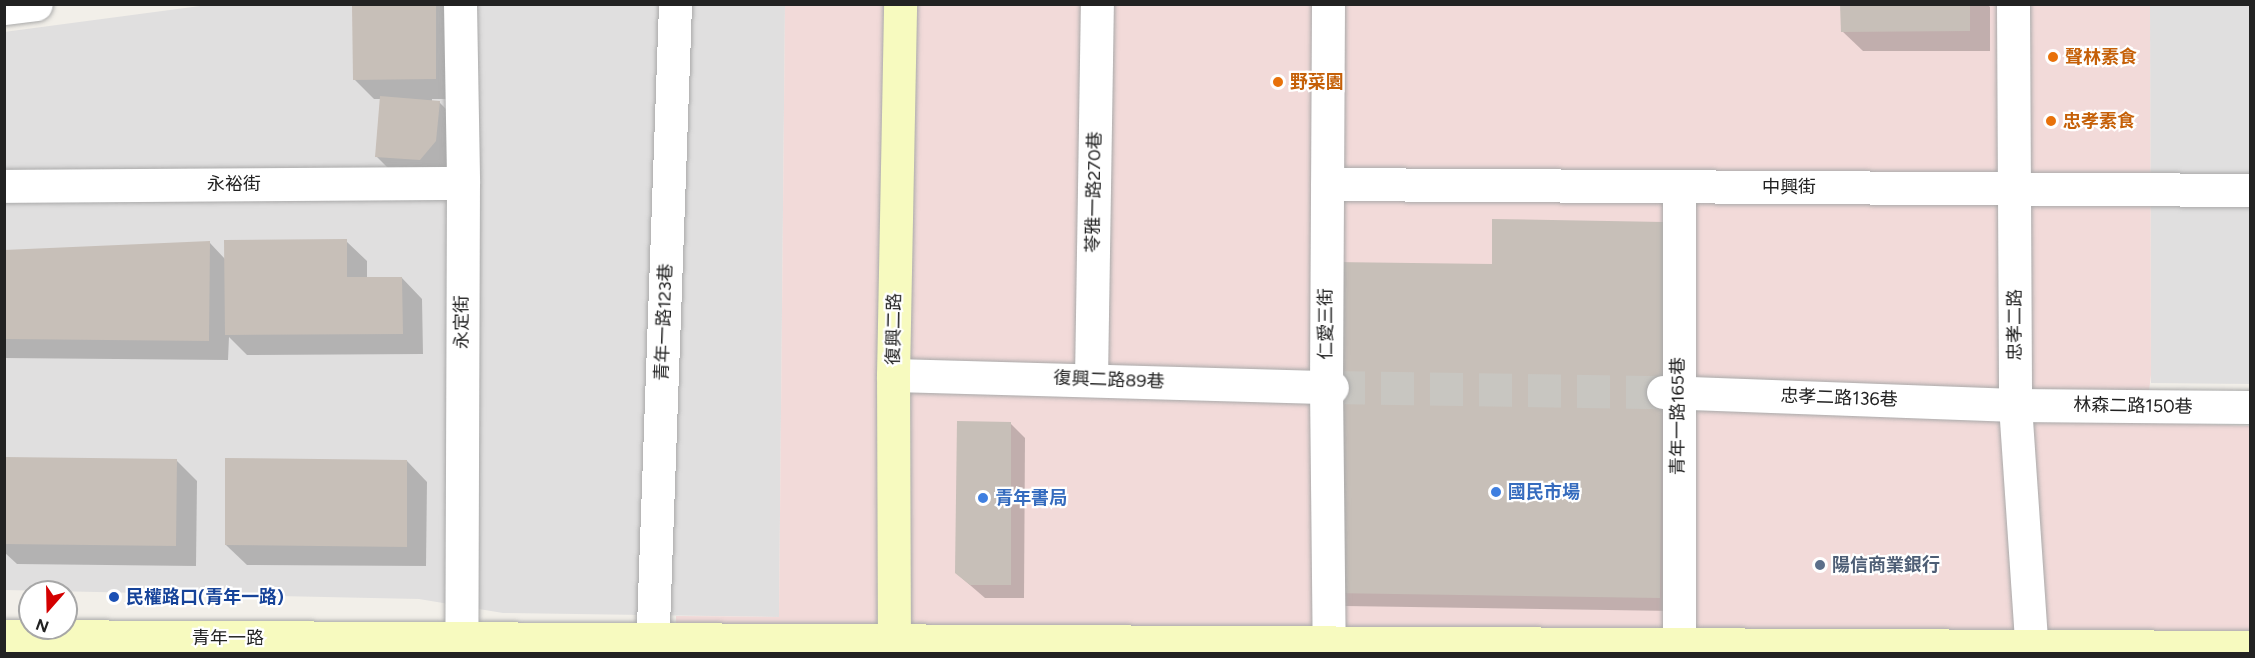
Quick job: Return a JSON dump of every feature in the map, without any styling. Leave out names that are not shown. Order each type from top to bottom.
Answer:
[{"type":"street","points":[[4,8],[36,4]]},
{"type":"street","name":"永定街","points":[[460,4],[463,183],[461,646]]},
{"type":"street","name":"青年一路123巷","points":[[652,647],[675,4]]},
{"type":"street","name":"復興二路","points":[[894,648],[893,375],[900,4]]},
{"type":"street","name":"苓雅一路270巷","points":[[1091,379],[1097,4]]},
{"type":"street","name":"仁愛三街","points":[[1328,4],[1329,648]]},
{"type":"street","name":"忠孝二路","points":[[2013,4],[2015,405],[2032,649]]},
{"type":"street","name":"永裕街","points":[[4,186],[463,183]]},
{"type":"street","name":"中興街","points":[[1327,184],[2250,190]]},
{"type":"street","name":"青年一路165巷","points":[[1679,187],[1670,392],[1679,646]]},
{"type":"street","name":"復興二路89巷","points":[[893,375],[1329,387]]},
{"type":"street","name":"忠孝二路136巷","points":[[1670,392],[2015,405]]},
{"type":"street","name":"林森二路150巷","points":[[2015,405],[2250,407]]},
{"type":"street","name":"青年一路","points":[[4,636],[461,646],[652,647],[1679,646],[2032,649],[2250,647]]},
{"type":"shaded area","points":[[215,4],[785,5],[779,617],[503,613],[419,599],[78,592],[78,580],[18,580],[18,590],[5,590],[4,32]]},
{"type":"shaded area","points":[[785,5],[2150,5],[2151,375],[2145,422],[2250,426],[2250,653],[676,654],[676,616],[779,617]]},
{"type":"shaded area","points":[[2150,5],[2250,5],[2250,384],[2151,383]]},
{"type":"building","points":[[1840,4],[1970,4],[1970,31],[1841,32]]},
{"type":"building","points":[[352,5],[436,5],[436,79],[353,80]]},
{"type":"building","points":[[380,96],[440,101],[436,141],[420,160],[375,157]]},
{"type":"building","name":"國民市場","points":[[1492,219],[1664,222],[1660,598],[1329,593],[1333,262],[1492,264]]},
{"type":"building","points":[[347,239],[347,277],[402,277],[403,334],[225,335],[224,240]]},
{"type":"building","points":[[210,241],[209,341],[4,339],[4,250]]},
{"type":"building","name":"青年書局","points":[[957,421],[1011,422],[1011,585],[970,585],[955,573]]},
{"type":"building","points":[[4,457],[177,459],[176,546],[4,544]]},
{"type":"building","points":[[225,458],[407,460],[407,547],[225,545]]},
{"type":"tunnel","points":[[1332,387],[1663,392]]},
{"type":"place","name":"聲林素食","points":[[2053,57]]},
{"type":"place","name":"野菜園","points":[[1278,82]]},
{"type":"place","name":"忠孝素食","points":[[2051,121]]},
{"type":"place","name":"國民市場","points":[[1496,492]]},
{"type":"place","name":"青年書局","points":[[983,498]]},
{"type":"place","name":"陽信商業銀行","points":[[1820,565]]},
{"type":"place","name":"民權路口(青年一路)","points":[[114,597]]}]
